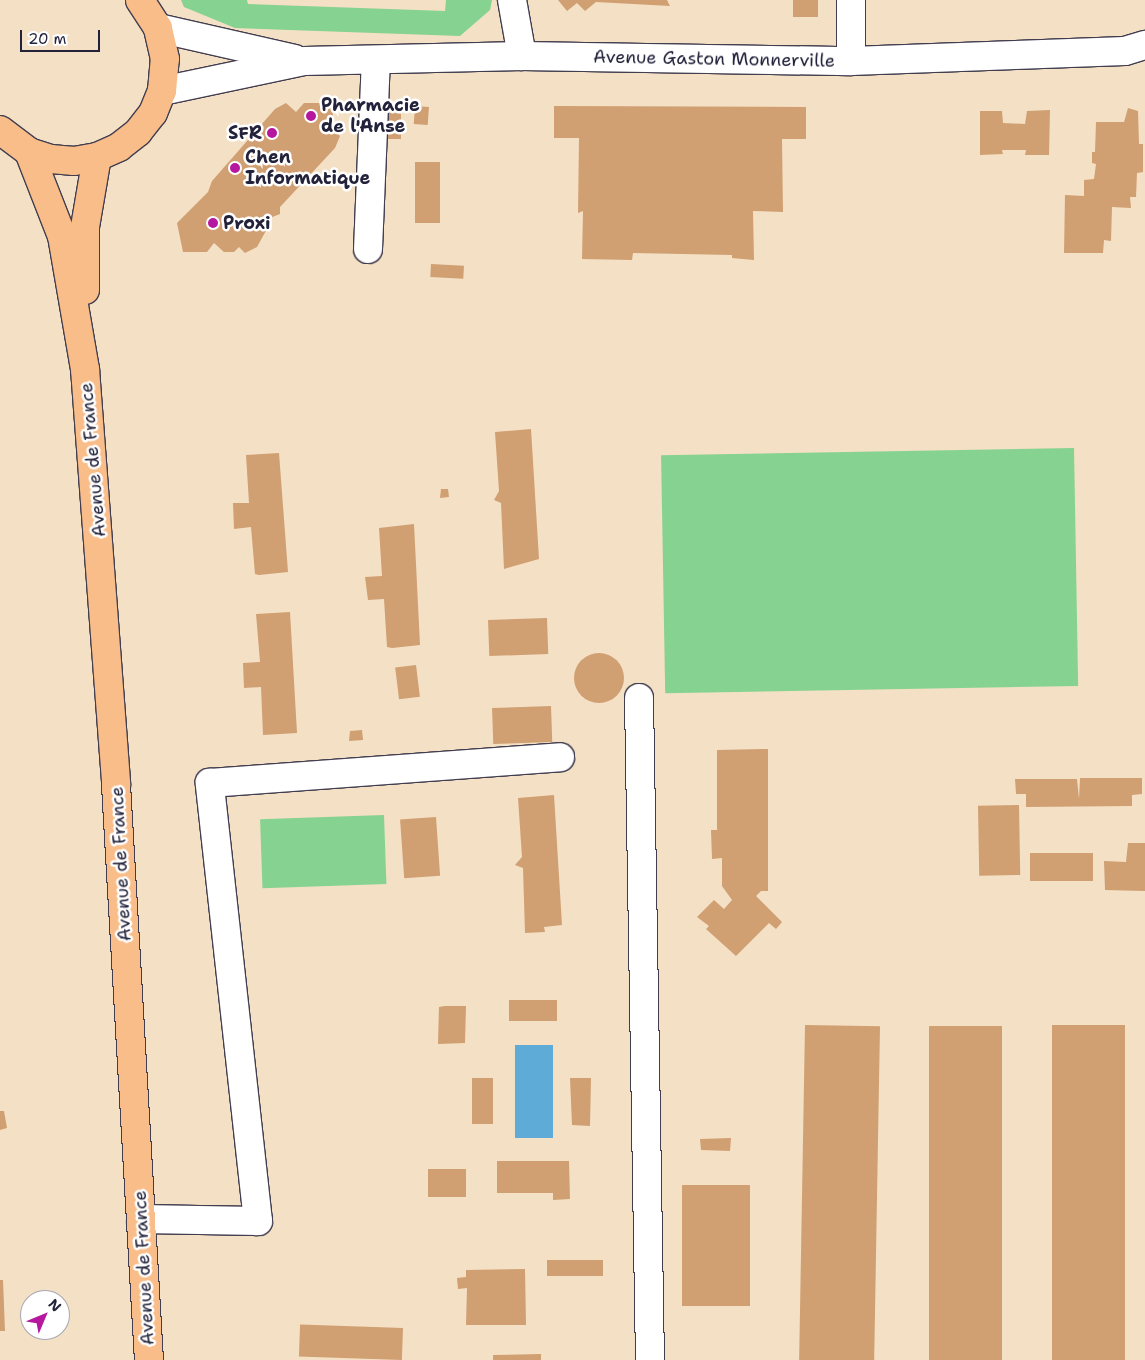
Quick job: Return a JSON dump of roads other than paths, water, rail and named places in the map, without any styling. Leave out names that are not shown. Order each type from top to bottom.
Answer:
[{"type":"main road","points":[[0,130],[29,152],[66,160],[97,157],[119,147],[138,132],[153,113],[162,90],[165,59],[158,28],[140,0]]},
{"type":"main road","name":"Avenue de France","points":[[29,152],[62,236],[85,369]]},
{"type":"main road","name":"Avenue de France","points":[[97,157],[85,227],[85,369],[116,775],[149,1360]]},
{"type":"street","points":[[512,0],[522,56]]},
{"type":"street","points":[[851,0],[851,62]]},
{"type":"street","name":"Avenue Gaston Monnerville","points":[[158,28],[304,61]]},
{"type":"street","name":"Avenue Gaston Monnerville","points":[[162,90],[304,61],[522,56],[851,62],[1138,54]]},
{"type":"street","points":[[368,250],[376,60]]},
{"type":"street","points":[[639,698],[650,1360]]},
{"type":"street","points":[[141,1219],[258,1221],[210,783],[560,757]]},
{"type":"water","points":[[515,1045],[553,1045],[553,1138],[515,1138]]},
{"type":"place","name":"Pharmacie de l'Anse","points":[[311,116]]},
{"type":"place","name":"SFR","points":[[272,133]]},
{"type":"place","name":"Chen Informatique","points":[[235,168]]},
{"type":"place","name":"Proxi","points":[[213,223]]}]
